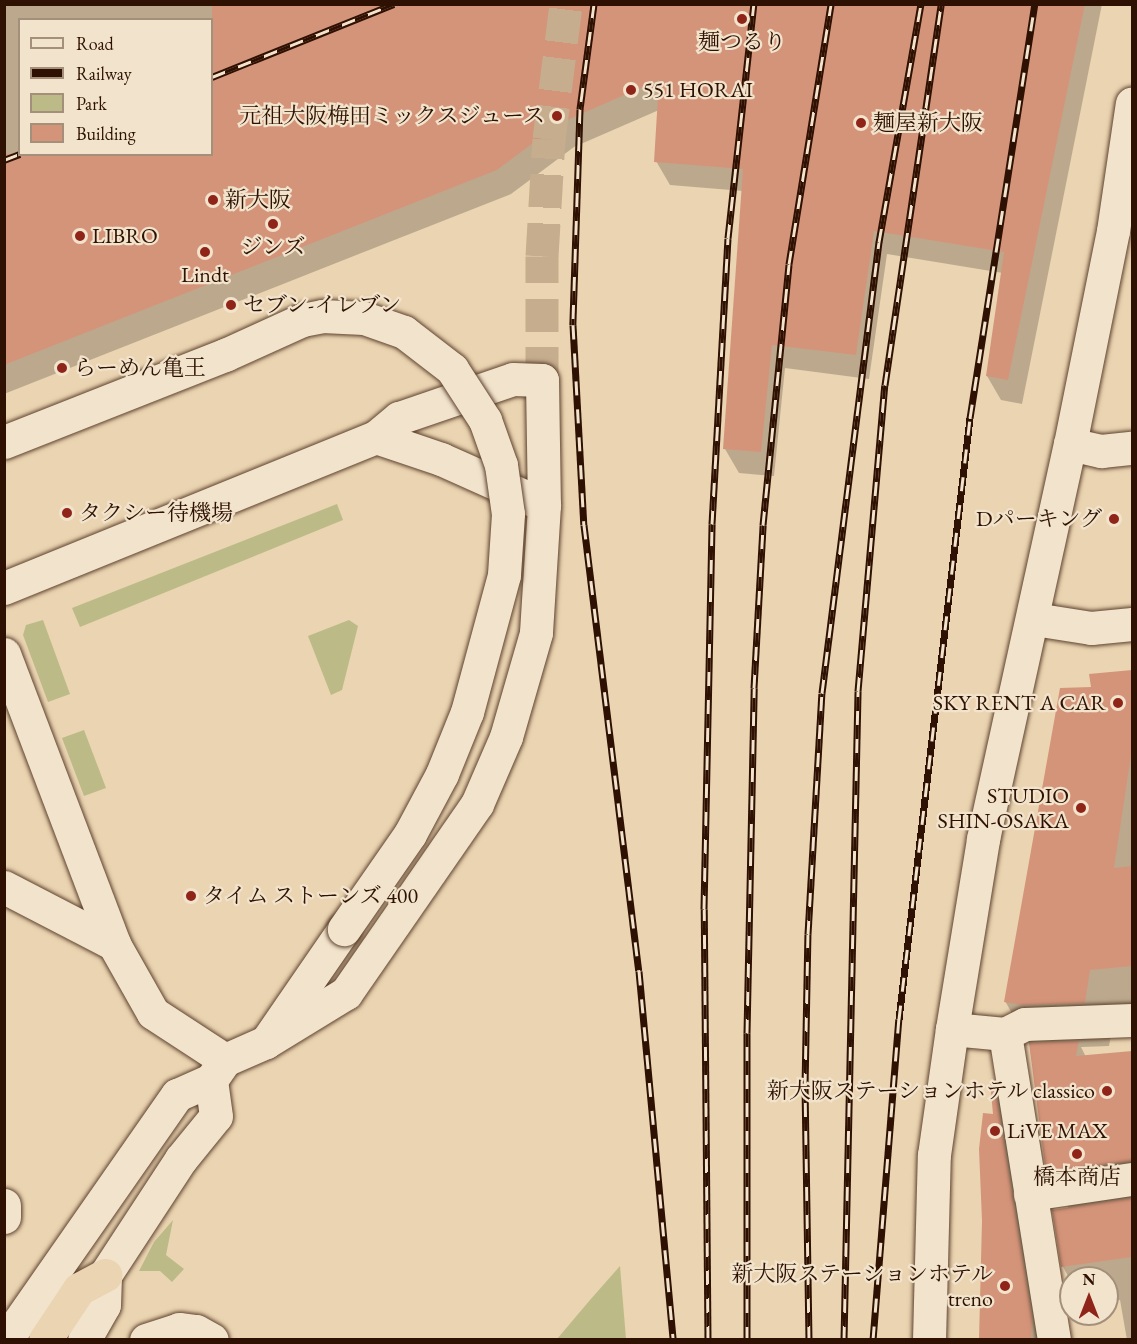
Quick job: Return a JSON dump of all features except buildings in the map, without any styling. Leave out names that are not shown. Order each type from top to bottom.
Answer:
[{"type":"highway","points":[[45,1340],[78,1289],[105,1275]]},
{"type":"street","points":[[929,1340],[934,1155],[983,839],[1034,619],[1070,444],[1123,232],[1132,103]]},
{"type":"street","points":[[4,442],[225,355],[302,320],[322,316],[364,318],[404,332],[452,369],[485,420],[501,465],[508,514],[504,575],[467,712],[442,774],[410,834],[266,1042]]},
{"type":"street","points":[[4,588],[376,436],[399,418],[513,380],[542,380],[544,505],[536,633],[506,737],[477,804],[346,993],[177,1095],[6,1340]]},
{"type":"street","points":[[376,436],[441,459],[544,505]]},
{"type":"street","points":[[1070,444],[1101,451],[1132,448]]},
{"type":"street","points":[[1034,619],[1092,628],[1132,624]]},
{"type":"street","points":[[4,654],[114,944],[153,1013],[218,1070]]},
{"type":"street","points":[[4,887],[114,944]]},
{"type":"street","points":[[952,1029],[1005,1034],[1025,1024],[1132,1020]]},
{"type":"street","points":[[1005,1034],[1054,1340]]},
{"type":"street","points":[[84,1339],[104,1305],[105,1275],[181,1159],[216,1116],[218,1070]]},
{"type":"street","points":[[1030,1194],[1132,1179]]},
{"type":"street","points":[[4,1205],[4,1216]]},
{"type":"street","points":[[146,1340],[155,1333],[179,1329],[212,1340]]},
{"type":"green space","points":[[337,504],[343,520],[80,627],[72,608]]},
{"type":"green space","points":[[43,620],[70,694],[48,702],[23,635],[26,625]]},
{"type":"green space","points":[[349,620],[358,626],[342,690],[331,695],[308,636]]},
{"type":"green space","points":[[84,730],[106,788],[84,796],[62,738]]},
{"type":"green space","points":[[173,1220],[166,1255],[184,1269],[172,1282],[160,1271],[139,1271],[154,1242]]},
{"type":"green space","points":[[620,1266],[626,1339],[557,1339],[590,1300]]},
{"type":"tunnel","points":[[542,380],[542,256],[549,139],[566,4]]},
{"type":"railway","points":[[213,77],[394,4]]},
{"type":"railway","points":[[594,4],[580,109],[573,325],[584,525],[639,971],[673,1340]]},
{"type":"railway","points":[[708,1340],[704,909],[712,524],[728,238],[754,4]]},
{"type":"railway","points":[[747,1340],[747,1033],[754,688],[763,525],[789,264],[831,4]]},
{"type":"railway","points":[[809,1340],[805,1087],[808,934],[822,693],[879,242],[921,4]]},
{"type":"railway","points":[[844,1340],[858,691],[885,385],[941,4]]},
{"type":"railway","points":[[873,1340],[899,1019],[970,418],[1035,4]]},
{"type":"railway","points":[[4,160],[18,155]]},
{"type":"place","name":"麺つるり","points":[[742,19]]},
{"type":"place","name":"551 HORAI","points":[[631,90]]},
{"type":"place","name":"元祖大阪梅田ミックスジュース","points":[[557,116]]},
{"type":"place","name":"麺屋新大阪","points":[[861,123]]},
{"type":"place","name":"新大阪","points":[[213,200]]},
{"type":"place","name":"ジンズ","points":[[273,224]]},
{"type":"place","name":"LIBRO","points":[[80,236]]},
{"type":"place","name":"Lindt","points":[[205,252]]},
{"type":"place","name":"セブン-イレブン","points":[[231,305]]},
{"type":"place","name":"らーめん亀王","points":[[62,368]]},
{"type":"place","name":"タクシー待機場","points":[[67,513]]},
{"type":"place","name":"Dパーキング","points":[[1114,519]]},
{"type":"place","name":"SKY RENT A CAR","points":[[1118,703]]},
{"type":"place","name":"STUDIO SHIN-OSAKA","points":[[1081,808]]},
{"type":"place","name":"タイム ストーンズ 400","points":[[191,896]]},
{"type":"place","name":"新大阪ステーションホテル classico","points":[[1107,1091]]},
{"type":"place","name":"LiVE MAX","points":[[995,1131]]},
{"type":"place","name":"橋本商店","points":[[1077,1154]]},
{"type":"place","name":"新大阪ステーションホテル treno","points":[[1005,1286]]}]
